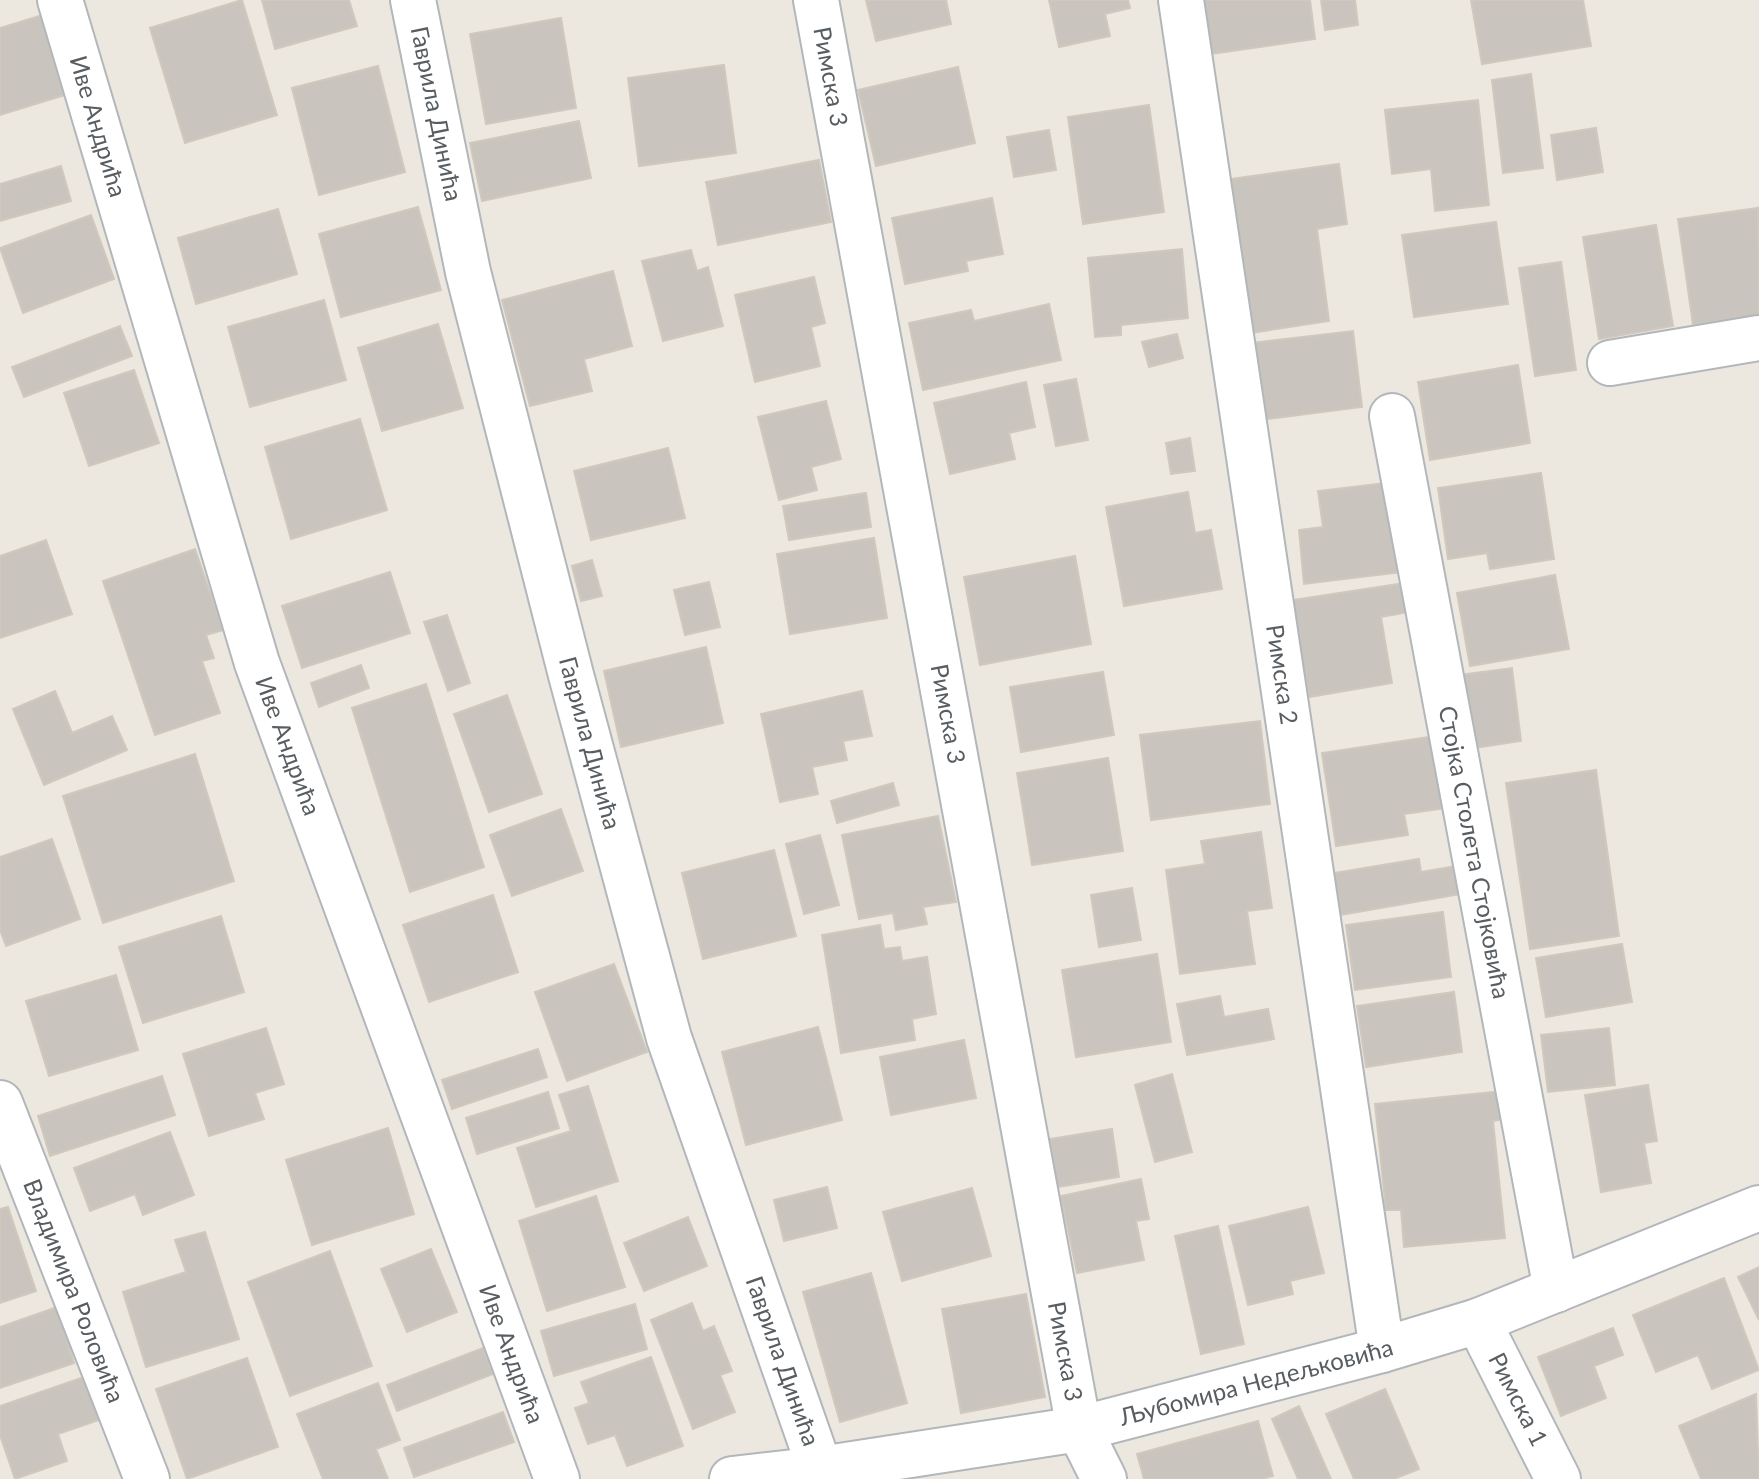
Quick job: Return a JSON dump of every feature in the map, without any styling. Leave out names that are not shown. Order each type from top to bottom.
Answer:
[{"type":"street","name":"Иве Андрића","points":[[60,0],[257,663],[557,1479]]},
{"type":"street","name":"Гаврила Динића","points":[[413,0],[468,272],[571,675],[669,1038],[820,1469]]},
{"type":"street","name":"Римска 3","points":[[816,0],[1079,1429],[1104,1479]]},
{"type":"street","name":"Римска 2","points":[[1181,0],[1382,1350]]},
{"type":"street","points":[[1610,363],[1759,338]]},
{"type":"street","name":"Стојка Столета Стојковића","points":[[1392,416],[1556,1290]]},
{"type":"street","name":"Владимира Роловића","points":[[0,1103],[147,1479]]},
{"type":"street","name":"Љубомира Недељковића","points":[[732,1479],[820,1469],[1079,1429],[1382,1350],[1478,1321],[1759,1208]]},
{"type":"street","name":"Римска 1","points":[[1478,1321],[1558,1479]]},
{"type":"building","points":[[242,0],[277,115],[185,143],[150,28]]},
{"type":"building","points":[[262,0],[349,0],[357,26],[275,49]]},
{"type":"building","points":[[866,0],[946,0],[951,24],[876,41]]},
{"type":"building","points":[[1049,0],[1128,0],[1130,8],[1105,14],[1110,36],[1059,47]]},
{"type":"building","points":[[1203,0],[1310,0],[1315,39],[1210,54]]},
{"type":"building","points":[[1321,0],[1355,0],[1358,25],[1325,30]]},
{"type":"building","points":[[1471,0],[1583,0],[1591,46],[1482,64]]},
{"type":"building","points":[[46,14],[71,93],[0,115],[0,28]]},
{"type":"building","points":[[561,18],[576,108],[486,124],[470,34]]},
{"type":"building","points":[[724,65],[736,153],[639,166],[628,78]]},
{"type":"building","points":[[378,66],[405,172],[319,195],[292,88]]},
{"type":"building","points":[[958,67],[975,143],[876,166],[858,90]]},
{"type":"building","points":[[1531,74],[1543,168],[1503,173],[1492,80]]},
{"type":"building","points":[[1478,100],[1489,205],[1435,211],[1431,169],[1392,174],[1385,110]]},
{"type":"building","points":[[1149,105],[1164,212],[1083,224],[1068,117]]},
{"type":"building","points":[[579,121],[591,178],[482,201],[470,143]]},
{"type":"building","points":[[1596,128],[1603,172],[1557,180],[1551,135]]},
{"type":"building","points":[[1049,130],[1056,170],[1014,177],[1007,137]]},
{"type":"building","points":[[819,160],[831,222],[718,245],[706,182]]},
{"type":"building","points":[[1339,164],[1347,224],[1317,229],[1329,321],[1251,333],[1230,179]]},
{"type":"building","points":[[61,166],[71,201],[0,221],[0,184]]},
{"type":"building","points":[[992,198],[1003,254],[966,261],[968,271],[905,284],[892,218]]},
{"type":"building","points":[[418,207],[441,290],[341,317],[319,234]]},
{"type":"building","points":[[1758,208],[1759,315],[1693,325],[1678,219]]},
{"type":"building","points":[[278,209],[297,274],[196,304],[178,238]]},
{"type":"building","points":[[91,215],[114,279],[23,313],[0,248]]},
{"type":"building","points":[[1496,222],[1508,304],[1414,317],[1402,235]]},
{"type":"building","points":[[1656,225],[1673,326],[1599,339],[1583,237]]},
{"type":"building","points":[[1182,249],[1188,318],[1121,325],[1121,335],[1095,337],[1088,258]]},
{"type":"building","points":[[691,250],[697,271],[708,267],[723,326],[663,341],[642,261]]},
{"type":"building","points":[[1561,262],[1576,370],[1535,376],[1519,268]]},
{"type":"building","points":[[613,271],[632,346],[584,359],[592,391],[530,406],[502,300]]},
{"type":"building","points":[[814,277],[825,323],[811,327],[820,366],[755,382],[735,295]]},
{"type":"building","points":[[324,300],[346,380],[250,407],[228,327]]},
{"type":"building","points":[[1049,304],[1061,360],[923,390],[909,323],[971,310],[974,321]]},
{"type":"building","points":[[438,324],[463,408],[382,431],[358,348]]},
{"type":"building","points":[[120,326],[132,356],[24,397],[12,367]]},
{"type":"building","points":[[1353,331],[1362,407],[1261,420],[1251,343]]},
{"type":"building","points":[[1177,334],[1183,358],[1149,367],[1142,342]]},
{"type":"building","points":[[1518,365],[1530,443],[1430,460],[1418,382]]},
{"type":"building","points":[[134,370],[159,443],[89,466],[64,393]]},
{"type":"building","points":[[1076,379],[1088,440],[1056,446],[1044,385]]},
{"type":"building","points":[[1026,382],[1035,427],[1009,433],[1015,459],[950,474],[934,403]]},
{"type":"building","points":[[826,401],[841,459],[811,467],[817,490],[779,500],[758,417]]},
{"type":"building","points":[[360,419],[387,510],[291,539],[265,447]]},
{"type":"building","points":[[1190,438],[1195,471],[1171,474],[1166,443]]},
{"type":"building","points":[[668,448],[685,518],[591,540],[574,471]]},
{"type":"building","points":[[1541,473],[1554,559],[1490,569],[1487,553],[1448,559],[1438,488]]},
{"type":"building","points":[[1393,482],[1403,572],[1304,584],[1299,530],[1323,527],[1318,491]]},
{"type":"building","points":[[1188,492],[1195,533],[1211,530],[1222,589],[1124,606],[1106,507]]},
{"type":"building","points":[[866,493],[871,527],[789,540],[783,506]]},
{"type":"building","points":[[874,538],[887,618],[790,634],[777,554]]},
{"type":"building","points":[[46,540],[72,614],[0,638],[0,556]]},
{"type":"building","points":[[195,549],[223,630],[206,635],[214,658],[202,661],[220,713],[155,735],[103,581]]},
{"type":"building","points":[[1075,556],[1091,644],[980,665],[964,577]]},
{"type":"building","points":[[592,560],[602,596],[581,601],[572,566]]},
{"type":"building","points":[[390,572],[410,633],[302,668],[282,606]]},
{"type":"building","points":[[1555,575],[1569,649],[1470,666],[1457,593]]},
{"type":"building","points":[[709,582],[720,627],[685,635],[674,590]]},
{"type":"building","points":[[1405,583],[1409,612],[1381,617],[1392,683],[1309,697],[1293,600]]},
{"type":"building","points":[[447,615],[470,683],[448,691],[424,622]]},
{"type":"building","points":[[706,647],[723,723],[621,747],[604,671]]},
{"type":"building","points":[[361,665],[369,688],[319,707],[311,683]]},
{"type":"building","points":[[1512,668],[1521,741],[1467,749],[1458,675]]},
{"type":"building","points":[[1103,672],[1114,735],[1021,752],[1010,687]]},
{"type":"building","points":[[426,684],[484,867],[410,892],[352,708]]},
{"type":"building","points":[[55,691],[72,733],[112,716],[127,750],[44,785],[13,709]]},
{"type":"building","points":[[862,691],[872,736],[843,741],[847,760],[812,767],[818,794],[780,802],[761,714]]},
{"type":"building","points":[[507,695],[542,794],[489,812],[454,714]]},
{"type":"building","points":[[1260,721],[1270,804],[1151,820],[1140,735]]},
{"type":"building","points":[[1436,736],[1447,808],[1404,814],[1408,835],[1336,846],[1322,753]]},
{"type":"building","points":[[195,754],[234,881],[103,923],[63,796]]},
{"type":"building","points":[[1108,758],[1123,851],[1032,865],[1017,773]]},
{"type":"building","points":[[1596,770],[1619,936],[1530,949],[1506,783]]},
{"type":"building","points":[[893,783],[899,805],[837,823],[831,801]]},
{"type":"building","points":[[561,809],[583,871],[512,896],[490,835]]},
{"type":"building","points":[[938,816],[956,902],[923,907],[927,924],[896,930],[893,913],[859,919],[842,835]]},
{"type":"building","points":[[1261,832],[1272,908],[1247,911],[1255,964],[1180,974],[1166,870],[1205,864],[1201,841]]},
{"type":"building","points":[[820,835],[839,905],[804,914],[786,844]]},
{"type":"building","points":[[52,839],[80,919],[6,946],[0,930],[0,857]]},
{"type":"building","points":[[774,850],[796,936],[703,959],[682,873]]},
{"type":"building","points":[[1419,859],[1421,872],[1457,866],[1461,894],[1340,915],[1334,873]]},
{"type":"building","points":[[1132,888],[1141,940],[1099,947],[1091,895]]},
{"type":"building","points":[[493,895],[518,972],[429,1002],[403,925]]},
{"type":"building","points":[[1443,912],[1451,977],[1355,990],[1346,925]]},
{"type":"building","points":[[221,916],[244,992],[143,1023],[119,947]]},
{"type":"building","points":[[880,925],[884,949],[900,947],[902,961],[927,957],[936,1014],[912,1019],[915,1040],[841,1053],[822,935]]},
{"type":"building","points":[[1622,944],[1632,1002],[1546,1017],[1536,958]]},
{"type":"building","points":[[1157,954],[1171,1042],[1076,1057],[1062,970]]},
{"type":"building","points":[[614,964],[647,1052],[567,1081],[535,992]]},
{"type":"building","points":[[116,975],[138,1050],[49,1076],[26,1001]]},
{"type":"building","points":[[1454,992],[1462,1052],[1366,1067],[1357,1006]]},
{"type":"building","points":[[1220,996],[1224,1017],[1268,1009],[1274,1039],[1187,1055],[1177,1004]]},
{"type":"building","points":[[818,1027],[842,1120],[746,1145],[722,1052]]},
{"type":"building","points":[[266,1028],[284,1084],[255,1093],[264,1119],[209,1136],[183,1054]]},
{"type":"building","points":[[1609,1028],[1615,1085],[1548,1092],[1541,1035]]},
{"type":"building","points":[[964,1040],[976,1098],[891,1115],[880,1057]]},
{"type":"building","points":[[538,1049],[547,1077],[452,1109],[442,1080]]},
{"type":"building","points":[[1172,1074],[1192,1152],[1155,1162],[1135,1085]]},
{"type":"building","points":[[162,1076],[175,1115],[50,1156],[38,1116]]},
{"type":"building","points":[[1648,1085],[1657,1141],[1644,1143],[1651,1183],[1601,1192],[1585,1095]]},
{"type":"building","points":[[588,1086],[618,1181],[536,1207],[517,1148],[571,1131],[559,1095]]},
{"type":"building","points":[[1502,1091],[1504,1119],[1493,1121],[1505,1238],[1404,1247],[1401,1210],[1386,1210],[1375,1104]]},
{"type":"building","points":[[548,1092],[559,1128],[477,1154],[466,1118]]},
{"type":"building","points":[[388,1128],[414,1214],[312,1245],[286,1160]]},
{"type":"building","points":[[1112,1129],[1119,1177],[1057,1187],[1050,1139]]},
{"type":"building","points":[[170,1132],[194,1195],[143,1215],[135,1194],[90,1211],[74,1168]]},
{"type":"building","points":[[1141,1179],[1149,1219],[1136,1221],[1144,1260],[1077,1273],[1061,1196]]},
{"type":"building","points":[[827,1187],[837,1228],[784,1241],[774,1200]]},
{"type":"building","points":[[972,1188],[991,1256],[902,1281],[883,1212]]},
{"type":"building","points":[[596,1196],[625,1287],[547,1311],[519,1221]]},
{"type":"building","points":[[8,1207],[36,1291],[0,1303],[0,1209]]},
{"type":"building","points":[[1308,1207],[1324,1273],[1290,1281],[1293,1294],[1248,1305],[1229,1226]]},
{"type":"building","points":[[688,1217],[707,1266],[644,1291],[624,1243]]},
{"type":"building","points":[[1218,1226],[1244,1344],[1201,1354],[1175,1236]]},
{"type":"building","points":[[205,1232],[239,1339],[146,1367],[123,1292],[186,1272],[175,1240]]},
{"type":"building","points":[[431,1249],[457,1312],[407,1332],[381,1269]]},
{"type":"building","points":[[330,1251],[372,1366],[290,1396],[248,1282]]},
{"type":"building","points":[[1759,1267],[1759,1320],[1738,1277]]},
{"type":"building","points":[[871,1273],[907,1403],[840,1422],[803,1292]]},
{"type":"building","points":[[1724,1278],[1759,1370],[1712,1389],[1698,1355],[1656,1372],[1633,1315]]},
{"type":"building","points":[[1026,1294],[1045,1397],[961,1413],[942,1309]]},
{"type":"building","points":[[692,1303],[703,1331],[714,1326],[732,1371],[720,1375],[735,1412],[693,1429],[651,1320]]},
{"type":"building","points":[[635,1304],[647,1349],[554,1376],[541,1331]]},
{"type":"building","points":[[57,1307],[74,1363],[0,1388],[0,1327]]},
{"type":"building","points":[[1613,1328],[1623,1355],[1594,1366],[1606,1398],[1561,1416],[1538,1357]]},
{"type":"building","points":[[483,1348],[493,1374],[397,1411],[387,1385]]},
{"type":"building","points":[[651,1357],[683,1446],[627,1466],[615,1435],[588,1444],[575,1408],[589,1403],[581,1382]]},
{"type":"building","points":[[247,1358],[278,1447],[187,1479],[156,1389]]},
{"type":"building","points":[[84,1377],[99,1420],[58,1434],[67,1461],[15,1479],[0,1435],[0,1406]]},
{"type":"building","points":[[378,1383],[400,1440],[376,1449],[388,1479],[323,1479],[297,1414]]},
{"type":"building","points":[[1385,1389],[1419,1469],[1394,1479],[1354,1479],[1326,1414]]},
{"type":"building","points":[[1756,1394],[1759,1479],[1701,1479],[1679,1426]]},
{"type":"building","points":[[1299,1406],[1331,1479],[1298,1479],[1272,1419]]},
{"type":"building","points":[[503,1412],[514,1442],[414,1477],[404,1448]]},
{"type":"building","points":[[1258,1421],[1273,1476],[1261,1479],[1144,1479],[1137,1454]]}]
